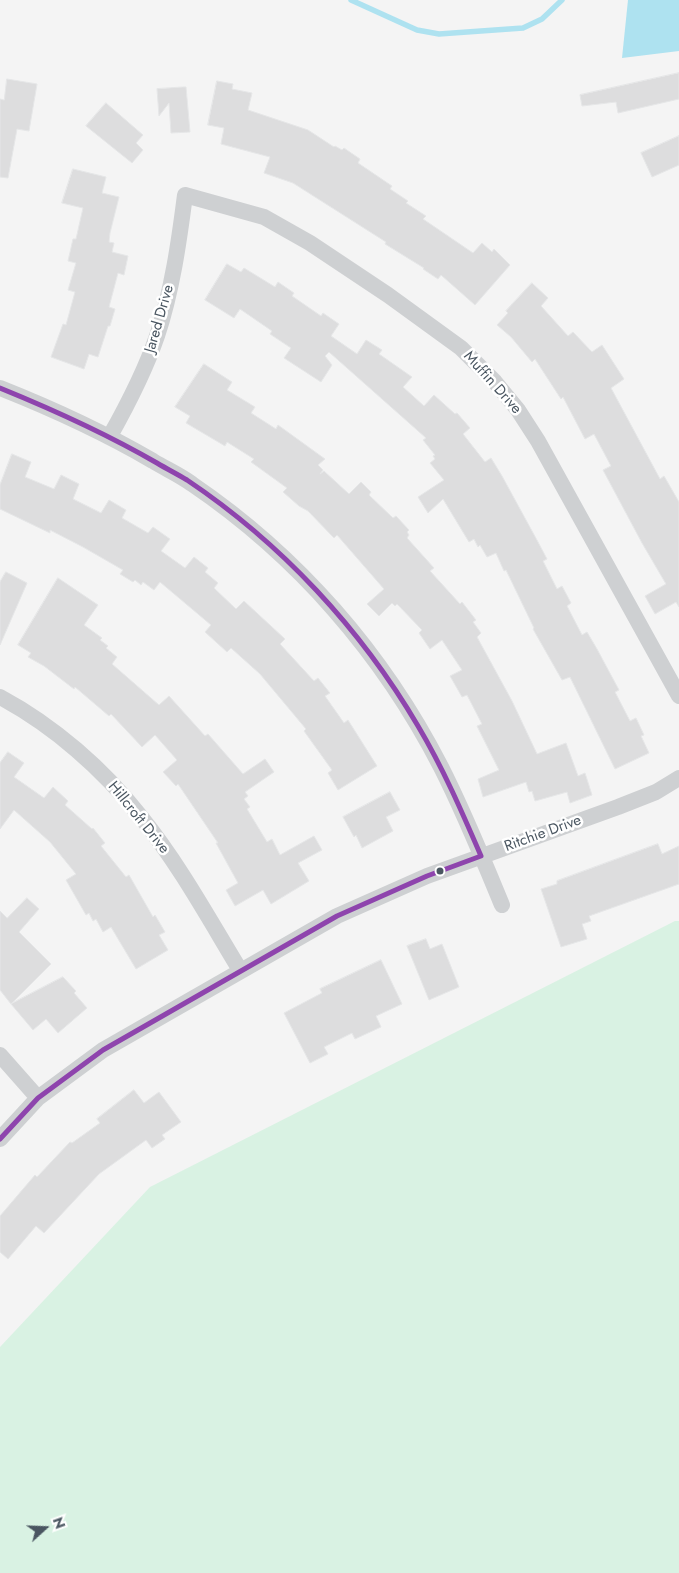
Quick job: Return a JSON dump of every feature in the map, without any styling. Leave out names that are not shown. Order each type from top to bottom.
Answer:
[{"type":"street","name":"Jared Drive","points":[[110,436],[132,396],[157,336],[170,286],[185,195]]},
{"type":"street","name":"Muffin Drive","points":[[185,195],[264,217],[310,243],[388,295],[460,348],[495,382],[518,410],[538,440],[679,696]]},
{"type":"street","points":[[0,388],[51,408],[110,436],[191,483],[246,524],[297,569],[339,614],[371,655],[406,706],[441,767],[482,856],[502,905]]},
{"type":"street","name":"Hillcroft Drive","points":[[0,697],[49,728],[68,743],[106,778],[141,816],[161,844],[240,970]]},
{"type":"street","name":"Ritchie Drive","points":[[0,1138],[38,1098],[103,1050],[337,916],[427,876],[656,792],[679,778]]},
{"type":"street","points":[[0,1055],[38,1098]]},
{"type":"green space","points":[[675,921],[679,921],[679,1573],[0,1573],[0,1347],[150,1187]]},
{"type":"water","points":[[628,0],[679,0],[679,51],[622,58]]},
{"type":"building","points":[[679,73],[679,99],[618,113],[616,102],[582,106],[580,95]]},
{"type":"building","points":[[7,79],[37,84],[29,131],[17,129],[8,178],[0,177],[0,99],[4,100]]},
{"type":"building","points":[[217,81],[233,84],[232,89],[252,93],[248,110],[308,130],[334,147],[342,150],[344,148],[360,159],[358,163],[392,186],[390,189],[408,201],[406,203],[426,216],[423,219],[473,253],[482,243],[492,252],[494,249],[510,265],[475,305],[441,275],[438,279],[385,244],[386,242],[293,183],[264,173],[270,157],[221,144],[224,128],[208,125]]},
{"type":"building","points":[[186,87],[190,132],[171,133],[169,103],[159,116],[157,89]]},
{"type":"building","points":[[106,103],[143,135],[136,143],[143,150],[132,163],[86,126]]},
{"type":"building","points":[[679,136],[679,165],[652,177],[641,153]]},
{"type":"building","points":[[73,169],[106,177],[102,193],[119,197],[109,242],[114,243],[112,252],[128,256],[124,275],[118,273],[109,307],[115,309],[98,357],[89,354],[84,369],[51,357],[63,324],[66,325],[75,292],[68,290],[76,263],[68,261],[73,239],[76,239],[83,208],[62,203]]},
{"type":"building","points":[[227,264],[241,272],[244,268],[275,287],[278,282],[294,293],[292,296],[321,316],[323,313],[339,324],[331,336],[357,354],[366,340],[382,350],[379,354],[412,377],[403,387],[424,406],[434,395],[455,414],[457,413],[470,428],[463,434],[485,462],[491,458],[502,476],[547,559],[543,561],[557,589],[562,586],[571,603],[567,606],[582,635],[587,632],[597,649],[619,690],[615,692],[630,721],[636,718],[644,735],[641,736],[649,753],[615,769],[570,677],[562,680],[533,629],[506,570],[504,571],[496,553],[487,557],[474,539],[469,542],[443,499],[428,513],[418,497],[444,480],[430,463],[435,459],[433,456],[435,455],[423,440],[426,438],[329,352],[325,356],[332,365],[321,382],[284,358],[291,348],[270,334],[272,331],[240,309],[234,318],[205,300]]},
{"type":"building","points":[[532,283],[548,298],[541,306],[568,336],[573,332],[592,352],[602,345],[624,379],[611,388],[660,479],[664,476],[679,502],[679,607],[676,602],[655,614],[645,596],[666,584],[603,470],[611,466],[594,434],[585,439],[563,397],[561,399],[535,359],[532,362],[511,337],[497,325],[508,313],[506,311]]},
{"type":"building","points":[[204,364],[232,382],[227,390],[255,407],[251,413],[276,429],[278,425],[325,459],[318,465],[323,470],[320,474],[324,471],[349,494],[361,482],[371,492],[369,495],[393,518],[396,516],[409,530],[407,538],[434,568],[430,571],[460,604],[462,602],[476,620],[473,622],[481,633],[477,637],[512,701],[537,754],[566,743],[578,776],[585,773],[592,795],[570,803],[567,792],[535,801],[532,791],[529,792],[526,782],[483,797],[478,779],[499,770],[477,726],[482,724],[467,695],[462,697],[450,676],[462,670],[442,640],[430,649],[419,633],[422,630],[397,604],[395,606],[392,603],[379,616],[367,604],[384,589],[337,535],[334,538],[308,511],[283,492],[287,488],[251,462],[254,459],[227,442],[225,446],[186,423],[190,416],[175,407]]},
{"type":"building","points":[[12,454],[31,462],[25,477],[54,489],[61,475],[79,484],[73,499],[101,513],[109,500],[126,510],[122,518],[148,533],[153,527],[170,539],[161,551],[185,568],[194,557],[208,568],[205,572],[218,583],[214,588],[236,609],[244,601],[285,639],[280,644],[314,681],[318,678],[330,693],[325,696],[344,723],[348,720],[377,766],[338,790],[328,773],[332,770],[304,731],[306,729],[260,674],[231,648],[227,652],[205,632],[211,625],[160,582],[154,590],[143,582],[141,585],[135,580],[133,582],[120,574],[123,570],[83,547],[50,530],[50,533],[0,509],[0,485]]},
{"type":"building","points":[[6,572],[27,583],[0,645],[0,582]]},
{"type":"building","points":[[58,578],[98,605],[84,625],[102,638],[100,640],[108,646],[106,648],[117,657],[112,664],[159,705],[169,696],[205,736],[208,734],[243,774],[265,759],[274,772],[245,792],[248,796],[244,799],[250,807],[247,809],[267,842],[272,839],[280,855],[314,836],[322,850],[298,863],[309,881],[271,904],[263,890],[235,906],[226,890],[238,883],[216,843],[218,843],[178,784],[176,786],[163,772],[177,760],[155,735],[142,747],[111,714],[109,716],[75,687],[74,689],[44,666],[28,657],[31,653],[18,645]]},
{"type":"building","points":[[8,752],[24,763],[14,777],[44,798],[53,787],[68,801],[65,805],[93,828],[105,843],[101,846],[126,877],[129,875],[153,917],[155,915],[165,932],[159,935],[168,950],[136,969],[111,927],[103,932],[96,919],[93,921],[89,913],[86,915],[66,880],[76,874],[50,842],[14,810],[0,829],[0,763]]},
{"type":"building","points":[[390,792],[400,810],[386,817],[393,831],[362,848],[356,835],[354,837],[343,817]]},
{"type":"building","points":[[658,844],[662,854],[679,846],[679,884],[589,916],[591,921],[582,924],[587,939],[561,947],[541,889],[557,884],[557,881]]},
{"type":"building","points":[[27,898],[39,909],[19,932],[51,964],[11,1004],[0,990],[0,911],[7,918]]},
{"type":"building","points":[[426,939],[430,949],[442,944],[459,987],[429,1000],[407,946]]},
{"type":"building","points":[[381,960],[402,1004],[376,1016],[381,1027],[355,1039],[352,1033],[324,1047],[328,1054],[310,1063],[284,1013],[322,993],[320,989]]},
{"type":"building","points":[[63,977],[76,991],[74,993],[87,1008],[58,1033],[46,1019],[33,1030],[11,1004]]},
{"type":"building","points":[[134,1090],[144,1103],[159,1092],[181,1122],[162,1135],[165,1139],[152,1148],[146,1140],[99,1174],[44,1233],[36,1226],[8,1259],[0,1252],[0,1216],[35,1175],[37,1177],[70,1142],[72,1143],[100,1123],[97,1119]]},
{"type":"waterway","points":[[351,0],[417,30],[439,34],[523,28],[542,19],[562,0]]},
{"type":"transit line","points":[[0,388],[100,432],[187,480],[255,531],[286,560],[345,622],[396,690],[436,758],[481,856],[427,876],[337,916],[103,1050],[38,1098],[0,1139]]}]
